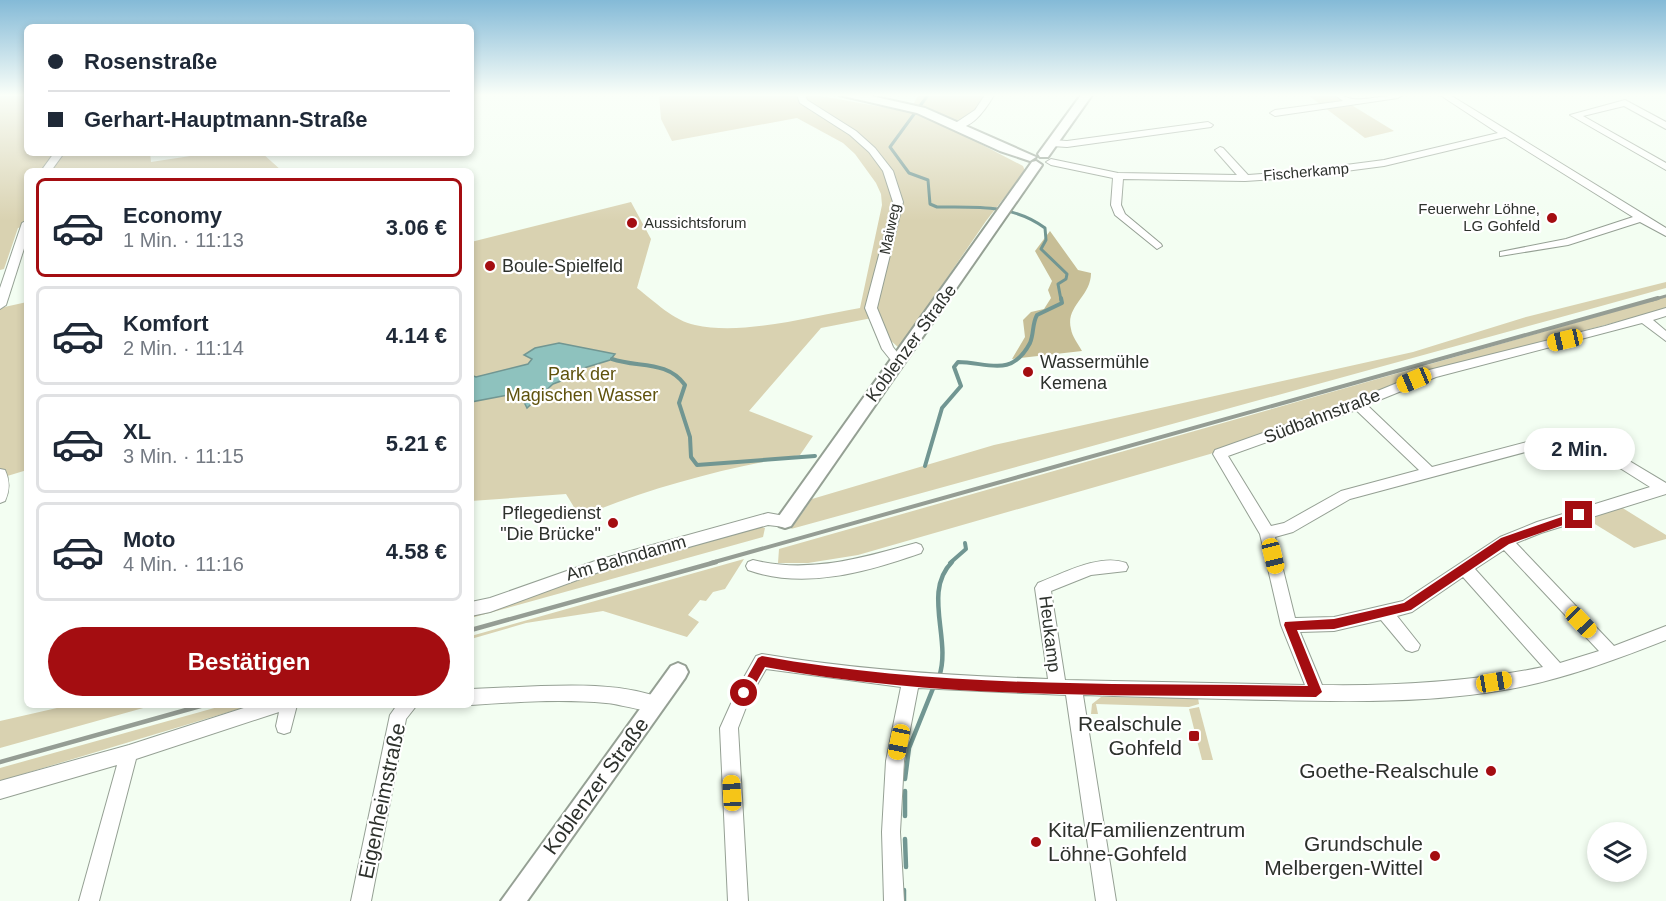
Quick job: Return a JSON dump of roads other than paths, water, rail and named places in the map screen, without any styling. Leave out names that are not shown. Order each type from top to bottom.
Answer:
[{"type":"street","name":"Maiweg","points":[[856,137],[866,144],[888,171],[898,202],[871,308],[888,349],[898,361]]},
{"type":"street","points":[[980,137],[1011,152],[1040,160]]},
{"type":"street","name":"Koblenzer Straße","points":[[785,521],[1056,137]]},
{"type":"street","points":[[1052,143],[1067,144],[1119,137]]},
{"type":"street","name":"Fischerkamp","points":[[1040,160],[1118,176],[1245,178],[1353,168],[1492,137]]},
{"type":"street","points":[[1511,137],[1666,232]]},
{"type":"street","points":[[1614,137],[1666,167]]},
{"type":"street","name":"Fischerkamp","points":[[1220,150],[1245,178]]},
{"type":"street","points":[[1118,176],[1116,205],[1120,215],[1157,246]]},
{"type":"street","points":[[1504,254],[1568,242],[1641,218]]},
{"type":"street","points":[[0,305],[6,271],[24,229]]},
{"type":"street","name":"Südbahnstraße","points":[[1267,533],[1220,454],[1358,404],[1433,373],[1666,312]]},
{"type":"street","points":[[1645,319],[1666,337]]},
{"type":"street","points":[[1358,404],[1429,472]]},
{"type":"street","points":[[1316,692],[1289,625],[1267,533],[1288,528],[1346,495],[1576,434],[1665,489]]},
{"type":"street","points":[[0,497],[1,477]]},
{"type":"street","points":[[1289,625],[1334,624],[1385,614],[1407,607],[1466,570],[1505,541],[1537,528],[1665,489]]},
{"type":"street","name":"Am Bahndamm","points":[[474,608],[490,605],[560,577],[628,557],[768,519],[785,521]]},
{"type":"street","points":[[1505,541],[1612,654]]},
{"type":"street","points":[[753,566],[790,573],[827,570],[916,549]]},
{"type":"street","name":"Heukamp","points":[[1065,688],[1042,588],[1090,569],[1121,567]]},
{"type":"street","points":[[1466,570],[1557,671]]},
{"type":"street","points":[[1385,614],[1412,645]]},
{"type":"street","points":[[738,901],[729,728],[744,693],[762,661],[819,672],[920,681],[1065,688],[1316,692],[1427,689],[1494,682],[1557,671],[1612,654],[1666,633]]},
{"type":"street","name":"Koblenzer Straße","points":[[513,901],[678,672]]},
{"type":"street","points":[[894,901],[891,832],[895,761],[920,681]]},
{"type":"street","points":[[1065,688],[1106,901]]},
{"type":"street","points":[[474,696],[572,692],[624,695],[655,704]]},
{"type":"street","points":[[0,790],[129,753],[268,708]]},
{"type":"street","points":[[284,726],[288,708]]},
{"type":"street","name":"Eigenheimstraße","points":[[361,901],[398,715],[406,708]]},
{"type":"street","points":[[89,901],[129,753]]},
{"type":"water","points":[[559,343],[615,354],[610,360],[584,368],[573,373],[569,378],[553,384],[527,408],[521,396],[508,395],[474,401],[474,376],[528,364],[532,359],[524,355],[535,348]]},
{"type":"waterway","points":[[897,137],[890,147],[909,173],[928,180],[930,204],[937,207],[993,208],[1020,215],[1045,228],[1046,240],[1041,249],[1067,274],[1066,279],[1058,284],[1061,300]]},
{"type":"waterway","points":[[925,466],[942,408],[961,386],[954,367],[958,362],[998,366],[1015,361],[1030,343],[1037,315],[1062,303],[1061,298]]},
{"type":"waterway","points":[[612,359],[661,368],[678,377],[685,385],[679,403],[690,437],[691,457],[697,465],[815,456]]},
{"type":"waterway","points":[[950,563],[966,549],[965,543]]},
{"type":"waterway","points":[[939,677],[942,663],[939,587],[943,574],[952,562]]},
{"type":"waterway","points":[[905,779],[909,748],[934,686]]},
{"type":"waterway","points":[[905,791],[905,816]]},
{"type":"waterway","points":[[905,839],[906,867]]},
{"type":"waterway","points":[[904,890],[904,901]]},
{"type":"railway","points":[[1652,300],[1666,296]]},
{"type":"railway","points":[[711,563],[1658,298]]},
{"type":"railway","points":[[474,629],[716,562]]},
{"type":"railway","points":[[0,762],[193,708]]},
{"type":"place","name":"Feuerwehr Löhne, LG Gohfeld","points":[[1552,218]]},
{"type":"place","name":"Aussichtsforum","points":[[632,223]]},
{"type":"place","name":"Boule-Spielfeld","points":[[490,266]]},
{"type":"place","name":"Wassermühle Kemena","points":[[1028,372]]},
{"type":"place","name":"Pflegedienst \"Die Brücke\"","points":[[613,523]]},
{"type":"place","name":"Realschule Gohfeld","points":[[1194,736]]},
{"type":"place","name":"Goethe-Realschule","points":[[1491,771]]},
{"type":"place","name":"Kita/Familienzentrum Löhne-Gohfeld","points":[[1036,842]]},
{"type":"place","name":"Grundschule Melbergen-Wittel","points":[[1435,856]]},
{"type":"park label","name":"Park der Magischen Wasser","points":[[582,384]]}]
